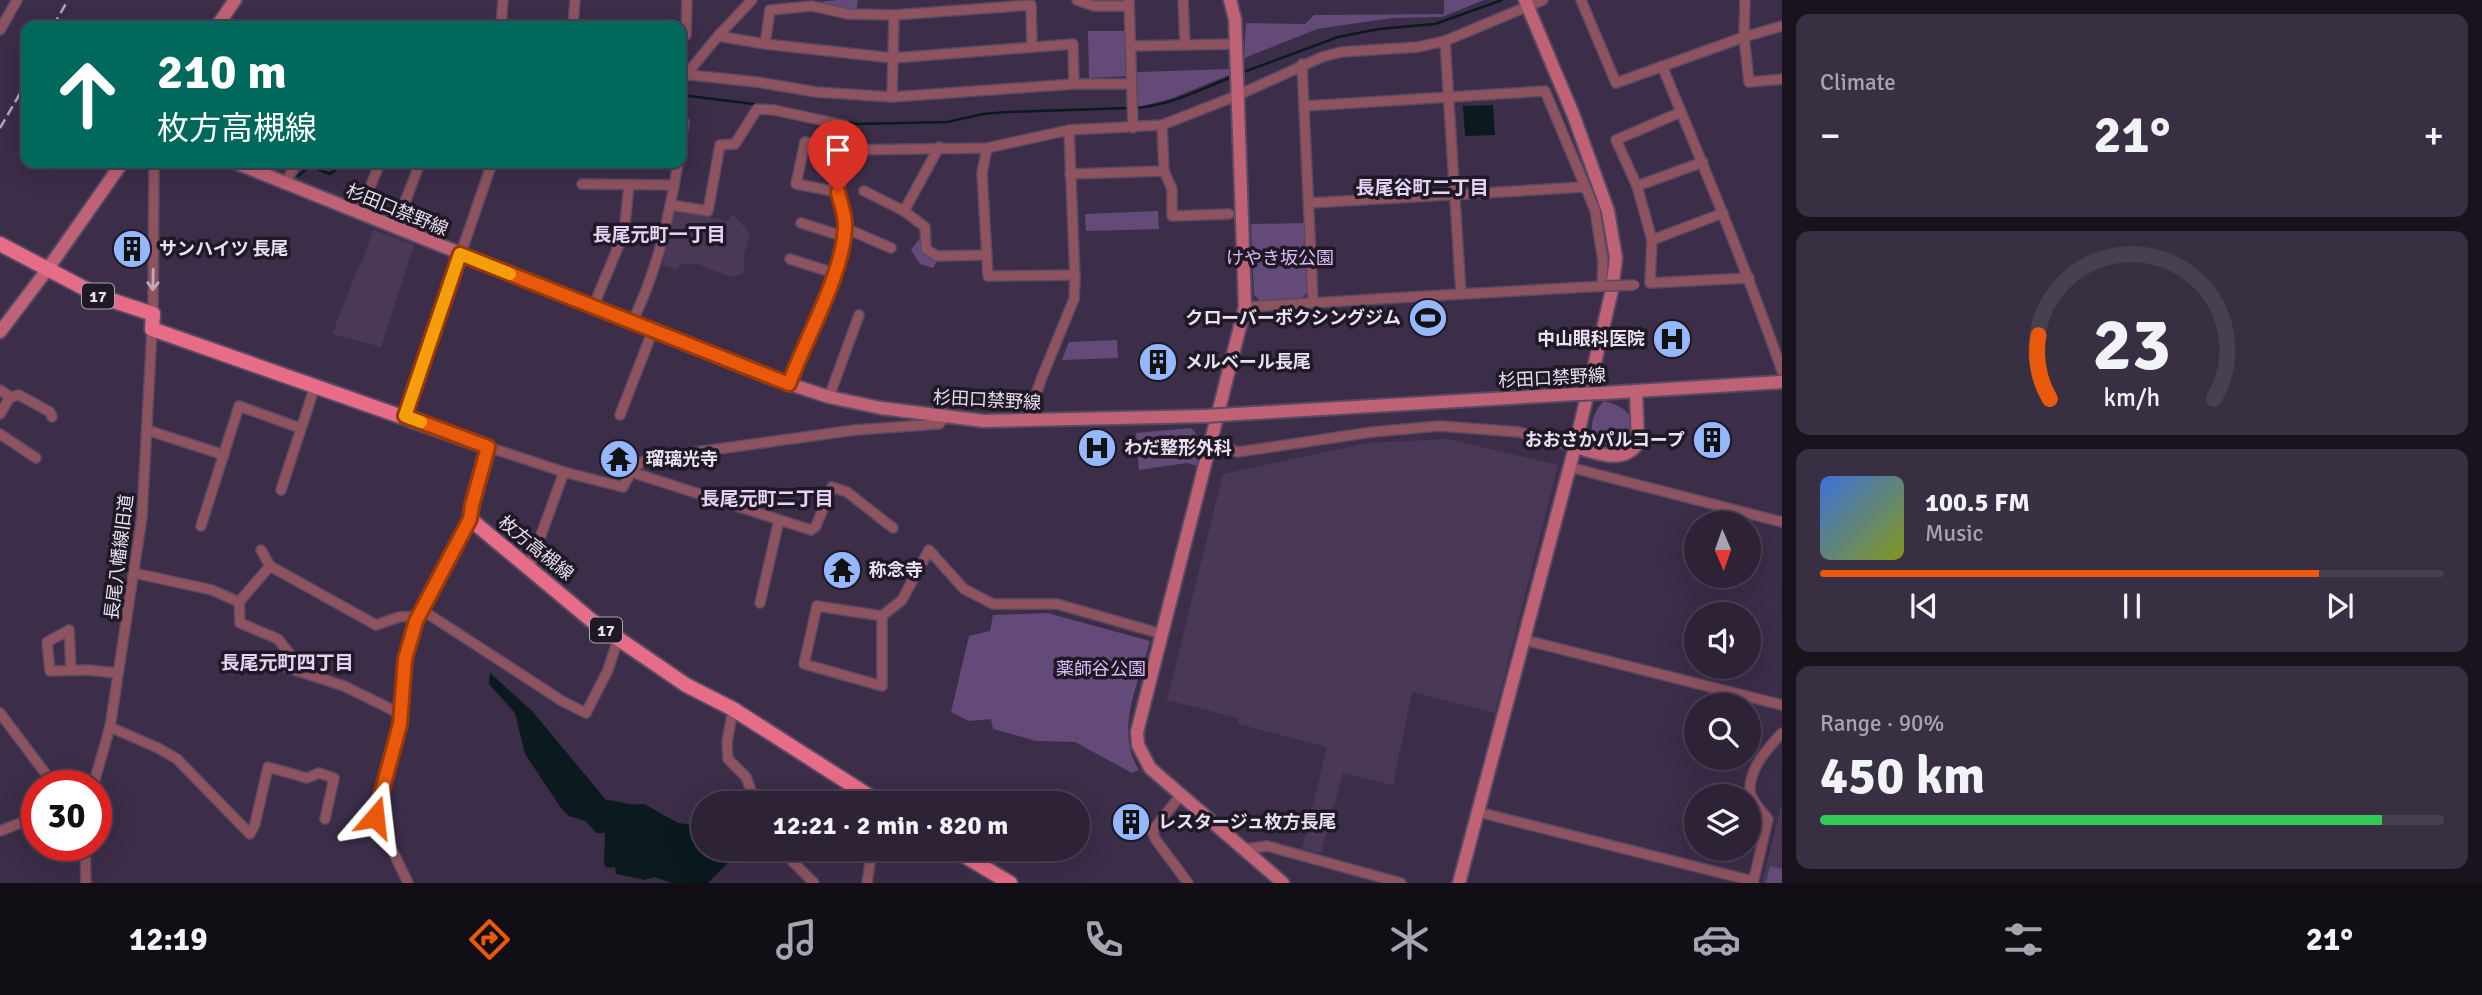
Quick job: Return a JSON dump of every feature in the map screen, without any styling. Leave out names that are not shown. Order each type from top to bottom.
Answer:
[{"type":"main road","name":"17","points":[[0,244],[152,322],[315,386],[488,447]]},
{"type":"main road","name":"枚方高槻線","points":[[488,447],[470,519],[618,639],[686,685],[733,709],[860,791]]},
{"type":"main road","points":[[973,861],[1010,883]]},
{"type":"street","points":[[0,30],[4,14],[17,0]]},
{"type":"street","points":[[220,21],[235,0]]},
{"type":"street","points":[[501,21],[503,0]]},
{"type":"street","points":[[573,21],[575,0]]},
{"type":"street","points":[[686,35],[687,0]]},
{"type":"street","points":[[686,73],[752,0]]},
{"type":"street","points":[[1077,0],[1094,6],[1129,3],[1133,128]]},
{"type":"street","points":[[1183,0],[1185,45]]},
{"type":"street","points":[[1230,0],[1235,19],[1245,307],[1137,732],[1138,745],[1150,768],[1283,883]]},
{"type":"street","points":[[789,384],[834,273],[845,224],[838,192],[796,184],[805,142],[846,150],[987,148],[1069,130],[1162,125],[1236,96],[1302,64],[1341,52],[1418,47],[1445,41],[1526,2],[1543,0]]},
{"type":"street","points":[[1581,0],[1616,83],[1782,26]]},
{"type":"street","points":[[1745,0],[1744,37],[1749,82],[1782,79]]},
{"type":"street","points":[[1459,883],[1575,447],[1612,290],[1616,258],[1608,211],[1573,114],[1526,2]]},
{"type":"street","points":[[765,44],[770,10],[812,6],[848,14],[894,15],[1031,5],[1032,47]]},
{"type":"street","points":[[892,97],[894,15]]},
{"type":"street","points":[[718,36],[893,58],[1073,44],[1074,84]]},
{"type":"street","points":[[1445,41],[1461,295]]},
{"type":"street","points":[[1130,46],[1185,45],[1235,50]]},
{"type":"street","points":[[1302,64],[1313,302]]},
{"type":"street","points":[[1662,66],[1749,278],[1782,371]]},
{"type":"street","points":[[686,77],[892,97],[1074,84],[1132,83]]},
{"type":"street","points":[[1306,106],[1545,92],[1595,210],[1601,234],[1603,286]]},
{"type":"street","points":[[671,205],[708,211],[720,145],[735,144],[757,108],[844,125],[846,150]]},
{"type":"street","points":[[1650,283],[1652,240],[1637,186],[1616,140],[1681,112]]},
{"type":"street","points":[[1162,125],[1164,171],[1172,188],[1172,216],[1229,214]]},
{"type":"street","points":[[1027,421],[1074,299],[1069,130]]},
{"type":"street","points":[[904,211],[939,147]]},
{"type":"street","points":[[987,148],[982,173],[988,276],[1075,275]]},
{"type":"street","points":[[1637,186],[1703,162]]},
{"type":"street","points":[[0,332],[118,168]]},
{"type":"street","name":"長尾八幡線旧道","points":[[98,770],[110,727],[142,517],[152,322],[154,168]]},
{"type":"street","name":"杉田口禁野線","points":[[247,168],[789,384],[829,397],[881,408],[984,421],[1206,416],[1782,382]]},
{"type":"street","points":[[284,184],[294,168]]},
{"type":"street","points":[[359,214],[378,168]]},
{"type":"street","points":[[395,228],[418,168]]},
{"type":"street","points":[[405,416],[490,168]]},
{"type":"street","points":[[632,322],[652,274],[671,205],[677,168]]},
{"type":"street","points":[[1070,174],[1164,171]]},
{"type":"street","points":[[582,184],[674,185]]},
{"type":"street","points":[[593,307],[624,233],[629,184]]},
{"type":"street","points":[[1309,203],[1585,187]]},
{"type":"street","points":[[864,191],[904,211],[925,227],[926,249],[937,256],[987,255]]},
{"type":"street","points":[[1652,240],[1723,213]]},
{"type":"street","points":[[801,223],[836,234],[852,231],[891,248]]},
{"type":"street","points":[[790,259],[834,273]]},
{"type":"street","points":[[1245,307],[1749,278]]},
{"type":"street","points":[[829,397],[859,315]]},
{"type":"street","points":[[620,415],[653,330]]},
{"type":"street","points":[[281,490],[315,386]]},
{"type":"street","points":[[0,390],[10,397]]},
{"type":"street","points":[[1210,444],[1238,452],[1372,432],[1439,426],[1519,432],[1620,456],[1638,443],[1636,391]]},
{"type":"street","points":[[0,414],[10,397],[19,395],[50,412],[52,417]]},
{"type":"street","points":[[201,526],[239,407],[300,428]]},
{"type":"street","points":[[488,447],[564,472],[624,487],[631,471],[640,461],[855,430],[939,424],[946,416]]},
{"type":"street","points":[[147,430],[224,455]]},
{"type":"street","points":[[0,434],[36,458]]},
{"type":"street","points":[[1569,467],[1782,522]]},
{"type":"street","points":[[631,471],[811,530],[816,526],[832,486],[847,492],[893,528]]},
{"type":"street","points":[[529,568],[564,472]]},
{"type":"street","points":[[408,883],[376,817],[401,713],[405,659],[421,613],[470,519]]},
{"type":"street","points":[[760,603],[779,520]]},
{"type":"street","points":[[261,550],[270,566],[376,625],[421,613],[562,701],[586,713],[608,670],[618,639]]},
{"type":"street","points":[[882,616],[882,686],[804,664],[817,606],[882,616],[902,600],[929,550],[964,589],[993,604],[1056,604],[1162,635]]},
{"type":"street","points":[[270,566],[239,602],[240,623],[278,639],[289,653],[288,668],[344,686],[401,713]]},
{"type":"street","points":[[134,573],[212,590],[239,602]]},
{"type":"street","points":[[71,669],[69,630],[47,642],[50,671],[71,669],[118,673]]},
{"type":"street","points":[[1525,640],[1782,705]]},
{"type":"street","points":[[733,709],[727,742],[728,759],[746,777],[751,791]]},
{"type":"street","points":[[0,713],[43,770]]},
{"type":"street","points":[[110,727],[177,759],[250,834],[255,824],[268,767],[307,778],[319,773],[334,778],[325,819]]},
{"type":"street","points":[[1478,812],[1753,882],[1768,818],[1750,791],[1757,762],[1782,733]]},
{"type":"street","points":[[1181,795],[1152,831],[1188,883]]},
{"type":"street","points":[[0,831],[21,823]]},
{"type":"street","points":[[1245,849],[1267,846],[1401,883]]},
{"type":"street","points":[[85,861],[86,883]]},
{"type":"street","points":[[792,861],[814,883]]},
{"type":"street","points":[[867,883],[870,861]]},
{"type":"shaded area","points":[[1493,105],[1495,135],[1465,136],[1463,106]]},
{"type":"shaded area","points":[[676,209],[728,221],[732,215],[735,216],[750,234],[743,260],[743,274],[730,277],[697,264],[680,264],[677,270],[662,265]]},
{"type":"shaded area","points":[[373,230],[414,245],[381,347],[332,334]]},
{"type":"shaded area","points":[[1448,439],[1558,465],[1495,713],[1412,692],[1393,785],[1343,773],[1321,853],[1302,849],[1327,747],[1238,724],[1238,718],[1167,700],[1223,474],[1368,443]]},
{"type":"shaded area","points":[[490,673],[532,711],[606,800],[644,804],[678,823],[691,825],[691,861],[730,861],[708,883],[672,883],[654,877],[645,880],[616,874],[615,867],[607,868],[604,865],[605,833],[596,833],[586,821],[569,816],[561,808],[525,754],[515,713],[489,684]]},
{"type":"shaded area","points":[[1782,802],[1782,883],[1762,883]]},
{"type":"green space","points":[[858,0],[856,12],[818,5],[818,2]]},
{"type":"green space","points":[[1444,0],[1484,0],[1442,17],[1392,18],[1317,29],[1244,58],[1246,23],[1305,24],[1314,15],[1444,14]]},
{"type":"green space","points":[[1088,31],[1128,31],[1128,76],[1089,78]]},
{"type":"green space","points":[[1229,69],[1229,75],[1170,99],[1138,107],[1137,72]]},
{"type":"green space","points":[[843,155],[849,157],[846,189],[835,186]]},
{"type":"green space","points":[[1158,211],[1159,229],[1086,231],[1085,214]]},
{"type":"green space","name":"けやき坂公園","points":[[1305,223],[1308,292],[1302,298],[1260,301],[1254,295],[1251,224]]},
{"type":"green space","points":[[919,239],[923,252],[937,262],[933,268],[920,264],[911,250]]},
{"type":"green space","points":[[1117,340],[1118,358],[1062,360],[1069,342]]},
{"type":"green space","points":[[1604,401],[1620,407],[1629,415],[1631,427],[1623,443],[1603,444],[1593,434],[1593,418]]},
{"type":"green space","points":[[1191,428],[1203,443],[1198,466],[1187,463],[1139,470],[1136,433]]},
{"type":"green space","name":"薬師谷公園","points":[[1047,613],[1150,641],[1135,689],[1129,723],[1132,755],[1139,770],[1132,773],[1075,742],[1037,741],[993,729],[991,719],[969,721],[951,712],[969,636],[990,631],[993,615]]},
{"type":"green space","points":[[1770,866],[1782,869],[1782,883],[1766,883]]},
{"type":"waterway","points":[[1241,73],[1338,37],[1379,29],[1435,24],[1502,0]]},
{"type":"waterway","points":[[1135,108],[1172,100],[1232,77]]},
{"type":"waterway","points":[[686,96],[778,107]]},
{"type":"waterway","points":[[846,122],[947,122],[1007,112],[1129,108]]},
{"type":"waterway","points":[[298,176],[308,168]]},
{"type":"waterway","points":[[315,168],[330,174],[338,168]]},
{"type":"railway","points":[[56,21],[68,0]]},
{"type":"railway","points":[[0,128],[21,92]]},
{"type":"slow traffic","points":[[421,422],[405,416],[460,254],[510,274]]},
{"type":"place","name":"サンハイツ 長尾","points":[[132,249]]},
{"type":"place","name":"クローバーボクシングジム","points":[[1428,318]]},
{"type":"place","name":"中山眼科医院","points":[[1672,339]]},
{"type":"place","name":"メルベール長尾","points":[[1158,362]]},
{"type":"place","name":"おおさかパルコープ","points":[[1712,440]]},
{"type":"place","name":"わだ整形外科","points":[[1097,448]]},
{"type":"place","name":"瑠璃光寺","points":[[619,459]]},
{"type":"place","name":"称念寺","points":[[842,570]]},
{"type":"place","name":"レスタージュ枚方長尾","points":[[1131,822]]},
{"type":"district","name":"長尾谷町二丁目","points":[[1422,187]]},
{"type":"district","name":"長尾元町一丁目","points":[[659,234]]},
{"type":"district","name":"長尾元町二丁目","points":[[767,498]]},
{"type":"district","name":"長尾元町四丁目","points":[[287,662]]},
{"type":"route","points":[[375,817],[400,724],[405,659],[416,621],[470,519],[488,447],[405,416],[460,254],[789,384],[827,295],[841,251],[845,224],[838,192]]}]
